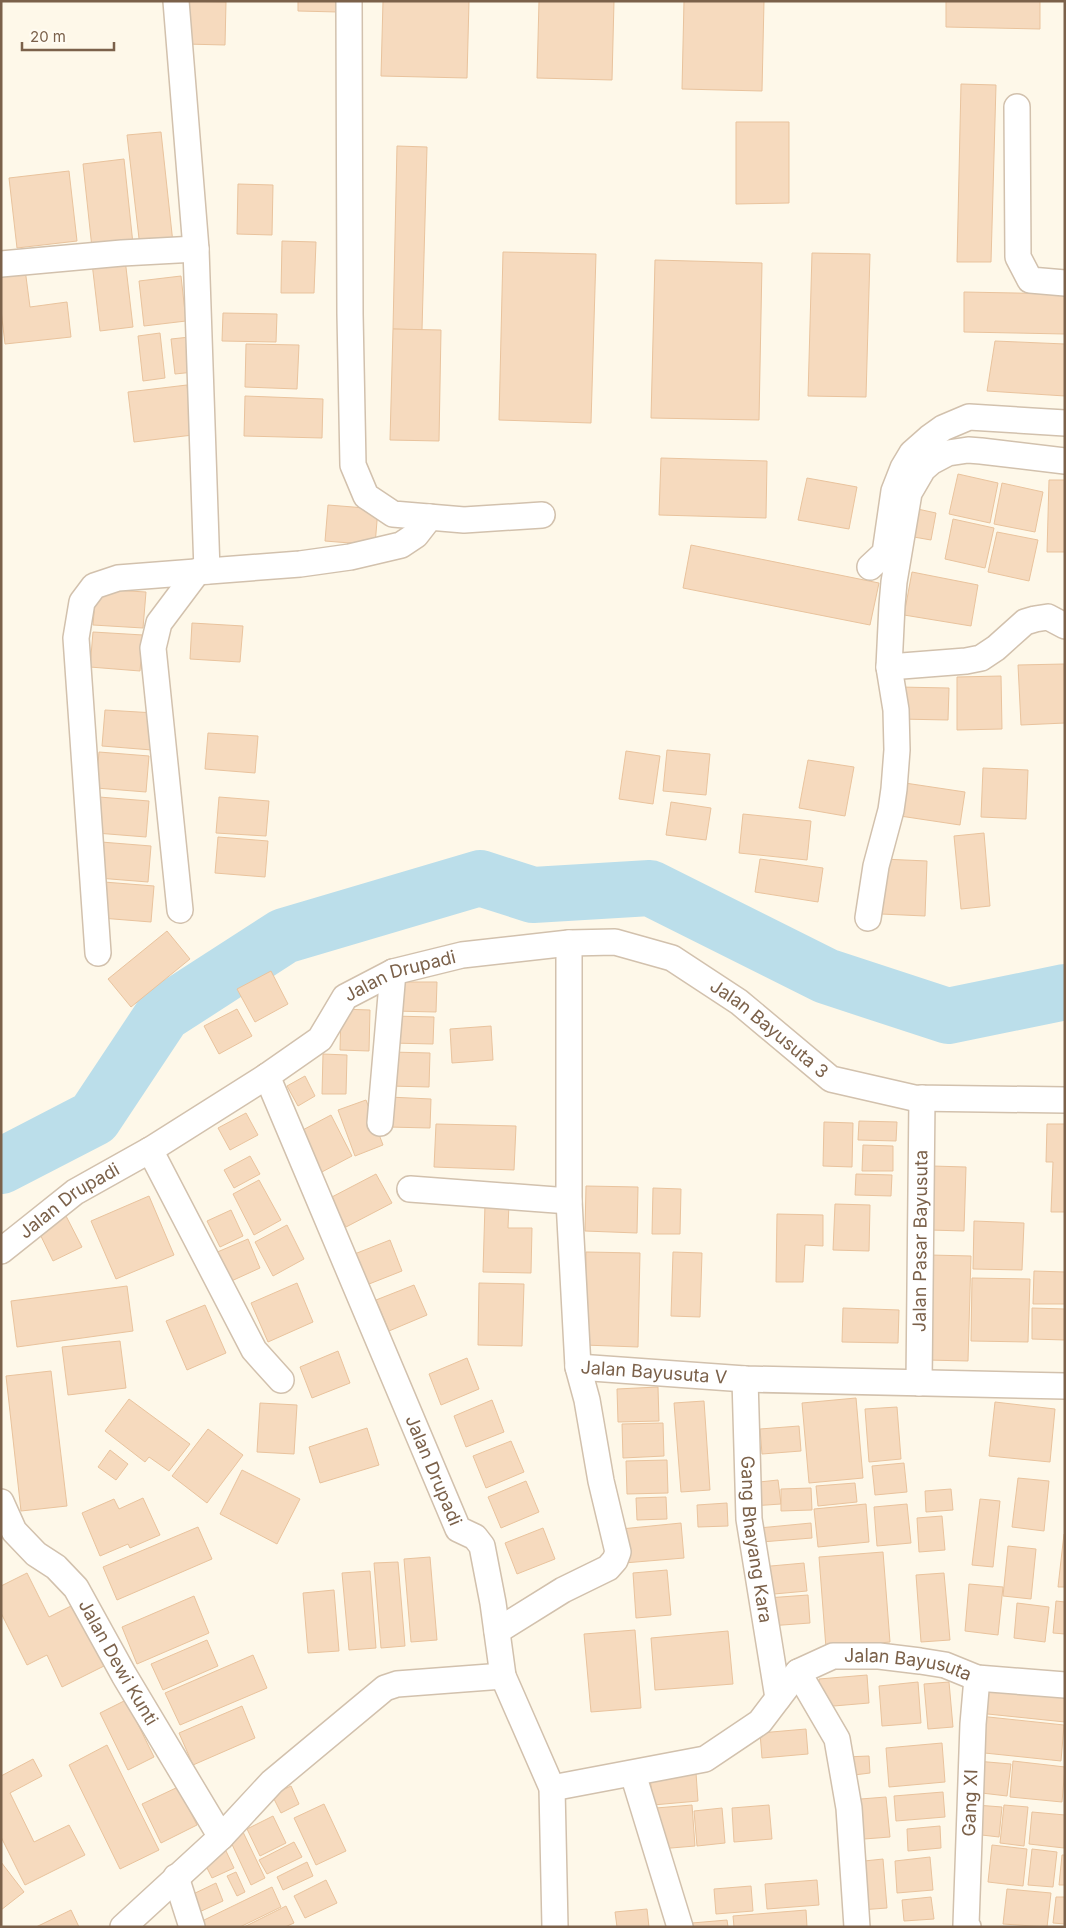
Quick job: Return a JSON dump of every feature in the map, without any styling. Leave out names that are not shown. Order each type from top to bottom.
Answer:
[{"type":"street","points":[[176,1],[196,249],[202,571],[158,623],[154,648],[180,910]]},
{"type":"street","points":[[350,1],[349,257],[353,465],[366,496],[393,514],[464,520],[542,515]]},
{"type":"street","points":[[1017,106],[1018,257],[1030,280],[1065,283]]},
{"type":"street","points":[[1,264],[196,249]]},
{"type":"street","points":[[870,567],[885,552],[894,491],[903,468],[912,453],[929,438],[943,428],[969,417],[1065,423]]},
{"type":"street","points":[[868,918],[876,866],[891,810],[896,766],[896,710],[889,668],[894,582],[905,509],[912,484],[931,462],[948,453],[968,450],[1065,461]]},
{"type":"street","points":[[98,952],[76,638],[82,602],[94,586],[118,578],[300,564],[350,557],[401,544],[416,535],[430,516]]},
{"type":"street","points":[[889,668],[981,658],[996,648],[1026,622],[1035,619],[1048,617],[1065,626]]},
{"type":"street","name":"Jalan Bayusuta 3","points":[[569,943],[615,942],[672,958],[739,1002],[831,1079],[914,1098],[1065,1100]]},
{"type":"street","name":"Jalan Drupadi","points":[[1,1251],[75,1192],[150,1150],[320,1040],[345,996],[394,972],[462,955],[569,943]]},
{"type":"street","name":"Jalan Bayusuta V","points":[[569,943],[569,1201],[578,1367],[745,1379],[1065,1386]]},
{"type":"street","points":[[380,1123],[394,972]]},
{"type":"street","name":"Jalan Drupadi","points":[[267,1076],[458,1529],[475,1537],[482,1546],[493,1603],[503,1676],[552,1788],[555,1927]]},
{"type":"street","name":"Jalan Pasar Bayusuta","points":[[919,1383],[922,1098]]},
{"type":"street","points":[[150,1150],[254,1350],[281,1380]]},
{"type":"street","points":[[410,1189],[569,1201]]},
{"type":"street","points":[[496,1631],[563,1590],[608,1568],[615,1560],[618,1552],[601,1481],[587,1400],[578,1367]]},
{"type":"street","name":"Gang Bhayang Kara","points":[[745,1379],[749,1519],[778,1698]]},
{"type":"street","name":"Jalan Dewi Kunti","points":[[1,1502],[14,1531],[36,1554],[56,1567],[76,1588],[124,1675],[222,1837]]},
{"type":"street","name":"Jalan Bayusuta","points":[[552,1788],[705,1759],[760,1722],[798,1672],[832,1656],[879,1656],[945,1665],[977,1678],[1065,1685]]},
{"type":"street","points":[[798,1672],[837,1739],[848,1808],[857,1927]]},
{"type":"street","points":[[123,1927],[222,1837],[272,1782],[385,1688],[397,1684],[503,1676]]},
{"type":"street","name":"Gang XI","points":[[968,1927],[966,1925],[973,1724],[977,1678]]},
{"type":"street","points":[[633,1774],[680,1927]]},
{"type":"street","points":[[176,1878],[192,1927]]},
{"type":"building","points":[[186,1],[226,2],[225,45],[185,44]]},
{"type":"building","points":[[298,1],[338,1],[338,12],[298,11]]},
{"type":"building","points":[[383,1],[469,1],[467,78],[381,76]]},
{"type":"building","points":[[539,1],[614,1],[612,80],[537,78]]},
{"type":"building","points":[[684,1],[764,1],[762,91],[682,89]]},
{"type":"building","points":[[946,1],[1040,1],[1040,29],[946,27]]},
{"type":"building","points":[[961,84],[996,85],[991,262],[957,262]]},
{"type":"building","points":[[736,122],[789,122],[789,203],[736,204]]},
{"type":"building","points":[[161,132],[173,243],[140,247],[127,135]]},
{"type":"building","points":[[397,146],[427,147],[422,330],[393,329]]},
{"type":"building","points":[[124,159],[133,244],[92,248],[83,164]]},
{"type":"building","points":[[69,171],[77,241],[17,248],[9,178]]},
{"type":"building","points":[[238,184],[273,185],[272,235],[237,234]]},
{"type":"building","points":[[282,241],[316,242],[314,293],[281,293]]},
{"type":"building","points":[[503,252],[596,254],[591,423],[499,420]]},
{"type":"building","points":[[812,253],[870,254],[866,397],[808,396]]},
{"type":"building","points":[[125,259],[133,327],[100,331],[92,263]]},
{"type":"building","points":[[655,260],[762,263],[759,420],[651,418]]},
{"type":"building","points":[[25,269],[30,307],[67,302],[71,337],[5,344],[1,310],[1,272]]},
{"type":"building","points":[[181,276],[186,321],[144,326],[139,281]]},
{"type":"building","points":[[964,292],[1065,294],[1065,334],[964,332]]},
{"type":"building","points":[[223,313],[277,314],[276,342],[222,341]]},
{"type":"building","points":[[393,329],[441,330],[439,441],[390,440]]},
{"type":"building","points":[[160,333],[165,378],[143,381],[138,336]]},
{"type":"building","points":[[190,337],[194,372],[175,374],[171,339]]},
{"type":"building","points":[[995,341],[1065,344],[1065,396],[987,391]]},
{"type":"building","points":[[246,344],[299,345],[297,389],[245,387]]},
{"type":"building","points":[[187,385],[193,435],[134,442],[128,392]]},
{"type":"building","points":[[245,396],[323,399],[322,438],[244,436]]},
{"type":"building","points":[[661,458],[767,461],[766,518],[659,515]]},
{"type":"building","points":[[958,474],[998,483],[990,523],[949,514]]},
{"type":"building","points":[[807,478],[857,487],[849,529],[798,520]]},
{"type":"building","points":[[1049,480],[1065,480],[1065,552],[1047,552]]},
{"type":"building","points":[[1002,483],[1043,492],[1035,532],[994,524]]},
{"type":"building","points":[[328,505],[378,509],[375,545],[325,541]]},
{"type":"building","points":[[913,508],[936,513],[931,540],[908,536]]},
{"type":"building","points":[[953,519],[994,528],[985,568],[945,559]]},
{"type":"building","points":[[997,532],[1038,540],[1029,581],[988,572]]},
{"type":"building","points":[[691,545],[879,583],[870,625],[683,588]]},
{"type":"building","points":[[912,572],[978,585],[971,626],[904,615]]},
{"type":"building","points":[[96,589],[146,592],[143,628],[93,625]]},
{"type":"building","points":[[192,623],[243,626],[240,662],[190,659]]},
{"type":"building","points":[[93,632],[143,635],[140,671],[90,667]]},
{"type":"building","points":[[1064,664],[1065,723],[1021,725],[1018,665]]},
{"type":"building","points":[[1001,676],[1002,729],[957,730],[957,677]]},
{"type":"building","points":[[899,687],[949,688],[948,720],[899,719]]},
{"type":"building","points":[[105,710],[155,713],[152,750],[102,746]]},
{"type":"building","points":[[208,733],[258,736],[255,773],[205,769]]},
{"type":"building","points":[[667,750],[710,754],[706,795],[663,791]]},
{"type":"building","points":[[626,751],[660,756],[653,804],[619,799]]},
{"type":"building","points":[[99,752],[149,756],[146,792],[96,788]]},
{"type":"building","points":[[808,760],[854,767],[845,816],[799,808]]},
{"type":"building","points":[[983,768],[1028,770],[1026,819],[981,817]]},
{"type":"building","points":[[905,783],[965,792],[960,825],[900,816]]},
{"type":"building","points":[[99,797],[149,801],[146,837],[96,833]]},
{"type":"building","points":[[219,797],[269,801],[266,836],[216,833]]},
{"type":"building","points":[[671,802],[711,808],[706,840],[666,835]]},
{"type":"building","points":[[743,814],[811,821],[807,860],[739,853]]},
{"type":"building","points":[[984,833],[990,906],[961,909],[954,836]]},
{"type":"building","points":[[218,837],[268,841],[265,877],[215,873]]},
{"type":"building","points":[[101,842],[151,846],[148,882],[98,878]]},
{"type":"building","points":[[760,859],[823,868],[818,902],[755,892]]},
{"type":"building","points":[[883,859],[927,861],[925,916],[881,914]]},
{"type":"building","points":[[104,882],[154,886],[151,922],[101,918]]},
{"type":"building","points":[[167,931],[190,959],[131,1007],[108,979]]},
{"type":"building","points":[[271,971],[288,1004],[255,1022],[237,989]]},
{"type":"building","points":[[395,982],[437,982],[436,1012],[394,1011]]},
{"type":"building","points":[[237,1009],[252,1036],[219,1054],[204,1026]]},
{"type":"building","points":[[341,1009],[370,1010],[369,1051],[340,1050]]},
{"type":"building","points":[[392,1016],[434,1017],[433,1044],[391,1043]]},
{"type":"building","points":[[491,1026],[493,1060],[452,1063],[450,1029]]},
{"type":"building","points":[[391,1052],[430,1053],[429,1087],[390,1086]]},
{"type":"building","points":[[323,1054],[347,1055],[346,1094],[322,1094]]},
{"type":"building","points":[[305,1076],[315,1096],[298,1106],[287,1086]]},
{"type":"building","points":[[389,1097],[431,1099],[430,1128],[388,1127]]},
{"type":"building","points":[[366,1100],[383,1145],[355,1156],[338,1110]]},
{"type":"building","points":[[246,1113],[258,1135],[230,1150],[218,1128]]},
{"type":"building","points":[[331,1115],[352,1156],[320,1173],[299,1132]]},
{"type":"building","points":[[859,1121],[897,1122],[896,1141],[858,1140]]},
{"type":"building","points":[[824,1122],[853,1123],[852,1167],[823,1166]]},
{"type":"building","points":[[436,1124],[516,1126],[514,1170],[434,1167]]},
{"type":"building","points":[[1047,1124],[1065,1124],[1065,1212],[1051,1212],[1053,1162],[1046,1162]]},
{"type":"building","points":[[863,1145],[893,1146],[893,1171],[862,1171]]},
{"type":"building","points":[[250,1156],[260,1174],[234,1188],[224,1170]]},
{"type":"building","points":[[932,1166],[966,1167],[964,1231],[930,1230]]},
{"type":"building","points":[[376,1174],[392,1203],[346,1227],[330,1198]]},
{"type":"building","points":[[856,1174],[892,1175],[891,1196],[855,1195]]},
{"type":"building","points":[[259,1180],[281,1220],[254,1235],[233,1194]]},
{"type":"building","points":[[586,1186],[638,1187],[637,1233],[585,1231]]},
{"type":"building","points":[[653,1188],[681,1189],[680,1234],[652,1234]]},
{"type":"building","points":[[149,1196],[174,1255],[116,1279],[91,1221]]},
{"type":"building","points":[[485,1204],[509,1204],[508,1228],[532,1228],[531,1273],[483,1272]]},
{"type":"building","points":[[835,1204],[870,1205],[869,1251],[833,1250]]},
{"type":"building","points":[[231,1210],[243,1236],[220,1247],[207,1221]]},
{"type":"building","points":[[65,1214],[82,1247],[53,1261],[37,1228]]},
{"type":"building","points":[[777,1214],[823,1215],[823,1246],[805,1245],[803,1282],[776,1282]]},
{"type":"building","points":[[974,1221],[1024,1223],[1022,1270],[973,1269]]},
{"type":"building","points":[[287,1225],[304,1259],[273,1276],[255,1242]]},
{"type":"building","points":[[248,1239],[260,1268],[227,1283],[215,1253]]},
{"type":"building","points":[[390,1240],[402,1271],[364,1286],[352,1255]]},
{"type":"building","points":[[586,1252],[640,1253],[638,1347],[584,1345]]},
{"type":"building","points":[[673,1252],[702,1253],[700,1317],[671,1316]]},
{"type":"building","points":[[930,1255],[971,1256],[968,1361],[927,1360]]},
{"type":"building","points":[[1034,1271],[1065,1272],[1065,1304],[1033,1304]]},
{"type":"building","points":[[972,1278],[1030,1279],[1028,1342],[971,1341]]},
{"type":"building","points":[[297,1283],[313,1322],[268,1342],[251,1303]]},
{"type":"building","points":[[479,1283],[524,1284],[522,1346],[478,1345]]},
{"type":"building","points":[[414,1285],[427,1315],[389,1331],[376,1300]]},
{"type":"building","points":[[127,1286],[133,1331],[17,1347],[11,1301]]},
{"type":"building","points":[[205,1305],[226,1353],[187,1370],[166,1321]]},
{"type":"building","points":[[843,1308],[899,1310],[898,1343],[842,1342]]},
{"type":"building","points":[[1032,1308],[1065,1309],[1065,1340],[1032,1339]]},
{"type":"building","points":[[120,1341],[126,1388],[68,1395],[62,1347]]},
{"type":"building","points":[[338,1351],[350,1383],[312,1398],[300,1367]]},
{"type":"building","points":[[467,1358],[479,1389],[441,1405],[429,1374]]},
{"type":"building","points":[[51,1371],[67,1506],[21,1511],[6,1376]]},
{"type":"building","points":[[658,1387],[659,1421],[618,1422],[617,1389]]},
{"type":"building","points":[[856,1398],[863,1478],[809,1483],[802,1403]]},
{"type":"building","points":[[129,1399],[190,1444],[169,1471],[149,1457],[145,1462],[105,1431]]},
{"type":"building","points":[[492,1400],[504,1432],[466,1447],[454,1416]]},
{"type":"building","points":[[704,1401],[710,1490],[681,1492],[674,1403]]},
{"type":"building","points":[[995,1402],[1055,1409],[1050,1462],[989,1456]]},
{"type":"building","points":[[260,1403],[297,1405],[294,1454],[257,1452]]},
{"type":"building","points":[[897,1407],[901,1459],[869,1462],[865,1409]]},
{"type":"building","points":[[663,1423],[664,1456],[623,1458],[622,1424]]},
{"type":"building","points":[[799,1426],[801,1451],[762,1454],[760,1429]]},
{"type":"building","points":[[367,1428],[379,1465],[320,1483],[309,1447]]},
{"type":"building","points":[[208,1429],[243,1455],[207,1503],[172,1476]]},
{"type":"building","points":[[511,1441],[524,1472],[486,1488],[473,1456]]},
{"type":"building","points":[[110,1450],[128,1464],[116,1480],[98,1467]]},
{"type":"building","points":[[667,1460],[668,1493],[627,1494],[626,1461]]},
{"type":"building","points":[[904,1463],[907,1492],[875,1495],[872,1466]]},
{"type":"building","points":[[242,1470],[300,1499],[277,1544],[220,1514]]},
{"type":"building","points":[[1018,1478],[1049,1481],[1044,1531],[1012,1527]]},
{"type":"building","points":[[778,1480],[781,1504],[752,1506],[750,1483]]},
{"type":"building","points":[[526,1481],[539,1512],[501,1528],[488,1497]]},
{"type":"building","points":[[855,1483],[857,1502],[818,1506],[816,1486]]},
{"type":"building","points":[[811,1488],[812,1510],[781,1511],[781,1489]]},
{"type":"building","points":[[951,1489],[953,1510],[926,1512],[925,1491]]},
{"type":"building","points":[[666,1497],[667,1519],[637,1520],[636,1498]]},
{"type":"building","points":[[143,1498],[160,1535],[130,1548],[128,1544],[100,1556],[82,1513],[114,1499],[119,1509]]},
{"type":"building","points":[[980,1499],[1000,1501],[993,1567],[972,1565]]},
{"type":"building","points":[[727,1503],[728,1526],[698,1527],[697,1505]]},
{"type":"building","points":[[866,1504],[869,1542],[818,1547],[814,1509]]},
{"type":"building","points":[[907,1504],[911,1543],[877,1546],[874,1507]]},
{"type":"building","points":[[942,1516],[945,1550],[919,1552],[917,1518]]},
{"type":"building","points":[[681,1523],[684,1558],[624,1563],[621,1529]]},
{"type":"building","points":[[811,1523],[812,1538],[761,1542],[759,1528]]},
{"type":"building","points":[[198,1527],[212,1559],[117,1600],[103,1567]]},
{"type":"building","points":[[543,1528],[555,1559],[517,1574],[505,1543]]},
{"type":"building","points":[[1064,1534],[1065,1587],[1058,1587]]},
{"type":"building","points":[[1008,1546],[1036,1549],[1031,1599],[1003,1596]]},
{"type":"building","points":[[883,1552],[890,1642],[826,1648],[819,1557]]},
{"type":"building","points":[[430,1557],[437,1640],[411,1642],[404,1559]]},
{"type":"building","points":[[398,1562],[405,1646],[381,1648],[374,1563]]},
{"type":"building","points":[[804,1563],[807,1591],[763,1595],[760,1567]]},
{"type":"building","points":[[667,1570],[671,1615],[636,1618],[633,1573]]},
{"type":"building","points":[[370,1571],[376,1648],[349,1650],[342,1573]]},
{"type":"building","points":[[27,1573],[49,1617],[75,1604],[106,1665],[62,1687],[47,1655],[27,1665],[1,1613],[1,1586]]},
{"type":"building","points":[[944,1573],[950,1640],[921,1642],[916,1575]]},
{"type":"building","points":[[969,1584],[1003,1587],[998,1635],[965,1631]]},
{"type":"building","points":[[334,1590],[339,1651],[308,1653],[303,1593]]},
{"type":"building","points":[[808,1595],[810,1623],[769,1626],[767,1598]]},
{"type":"building","points":[[194,1596],[209,1633],[137,1664],[122,1627]]},
{"type":"building","points":[[1056,1601],[1065,1602],[1065,1634],[1053,1633]]},
{"type":"building","points":[[1017,1603],[1049,1607],[1045,1642],[1014,1638]]},
{"type":"building","points":[[635,1630],[641,1708],[591,1712],[584,1634]]},
{"type":"building","points":[[728,1631],[733,1684],[655,1690],[651,1638]]},
{"type":"building","points":[[207,1640],[218,1666],[163,1690],[151,1664]]},
{"type":"building","points":[[253,1655],[267,1688],[180,1725],[165,1693]]},
{"type":"building","points":[[867,1675],[869,1703],[822,1707],[819,1679]]},
{"type":"building","points":[[918,1682],[921,1723],[882,1726],[879,1686]]},
{"type":"building","points":[[949,1682],[953,1727],[928,1729],[924,1684]]},
{"type":"building","points":[[981,1684],[1065,1693],[1065,1722],[978,1713]]},
{"type":"building","points":[[126,1700],[154,1757],[128,1770],[100,1713]]},
{"type":"building","points":[[242,1706],[255,1738],[193,1765],[179,1733]]},
{"type":"building","points":[[979,1716],[1064,1725],[1061,1761],[975,1752]]},
{"type":"building","points":[[806,1729],[808,1754],[762,1758],[760,1733]]},
{"type":"building","points":[[942,1743],[945,1782],[889,1787],[886,1748]]},
{"type":"building","points":[[107,1745],[159,1850],[120,1869],[69,1765]]},
{"type":"building","points":[[869,1756],[870,1773],[846,1776],[845,1757]]},
{"type":"building","points":[[33,1759],[42,1776],[10,1793],[34,1842],[69,1825],[85,1855],[25,1885],[1,1837],[1,1776]]},
{"type":"building","points":[[976,1761],[1011,1764],[1007,1796],[973,1792]]},
{"type":"building","points":[[1013,1761],[1065,1767],[1062,1802],[1010,1797]]},
{"type":"building","points":[[696,1773],[698,1801],[653,1805],[650,1777]]},
{"type":"building","points":[[291,1786],[299,1804],[281,1813],[272,1795]]},
{"type":"building","points":[[178,1787],[197,1825],[161,1843],[142,1804]]},
{"type":"building","points":[[943,1792],[945,1817],[896,1821],[894,1796]]},
{"type":"building","points":[[886,1797],[890,1837],[851,1840],[848,1800]]},
{"type":"building","points":[[324,1804],[346,1851],[316,1865],[294,1818]]},
{"type":"building","points":[[692,1805],[695,1846],[659,1849],[656,1808]]},
{"type":"building","points":[[769,1805],[772,1839],[734,1842],[732,1808]]},
{"type":"building","points":[[976,1805],[1002,1807],[999,1837],[973,1834]]},
{"type":"building","points":[[1004,1805],[1028,1807],[1024,1846],[1000,1843]]},
{"type":"building","points":[[722,1808],[725,1843],[697,1846],[694,1811]]},
{"type":"building","points":[[1032,1812],[1065,1815],[1064,1848],[1029,1844]]},
{"type":"building","points":[[273,1816],[286,1843],[260,1856],[247,1829]]},
{"type":"building","points":[[940,1826],[941,1848],[908,1851],[907,1829]]},
{"type":"building","points":[[243,1832],[265,1878],[251,1885],[229,1838]]},
{"type":"building","points":[[294,1842],[302,1857],[267,1874],[259,1860]]},
{"type":"building","points":[[992,1845],[1027,1849],[1023,1886],[988,1882]]},
{"type":"building","points":[[1032,1849],[1057,1852],[1053,1887],[1028,1885]]},
{"type":"building","points":[[226,1851],[234,1868],[212,1878],[204,1862]]},
{"type":"building","points":[[1062,1855],[1065,1855],[1065,1885],[1059,1885]]},
{"type":"building","points":[[930,1857],[933,1890],[897,1893],[895,1861]]},
{"type":"building","points":[[883,1859],[887,1908],[860,1910],[855,1862]]},
{"type":"building","points":[[1,1862],[24,1892],[1,1910]]},
{"type":"building","points":[[307,1862],[313,1876],[283,1890],[277,1877]]},
{"type":"building","points":[[236,1872],[245,1892],[237,1896],[227,1876]]},
{"type":"building","points":[[326,1880],[337,1903],[305,1918],[294,1896]]},
{"type":"building","points":[[817,1880],[819,1905],[767,1909],[765,1884]]},
{"type":"building","points":[[216,1883],[223,1901],[195,1914],[187,1897]]},
{"type":"building","points":[[751,1886],[753,1911],[716,1914],[714,1889]]},
{"type":"building","points":[[272,1887],[281,1907],[240,1927],[203,1927],[200,1922]]},
{"type":"building","points":[[1007,1889],[1051,1893],[1047,1927],[1003,1924]]},
{"type":"building","points":[[931,1897],[934,1919],[904,1921],[902,1900]]},
{"type":"building","points":[[1056,1897],[1065,1897],[1065,1924],[1053,1923]]},
{"type":"building","points":[[286,1906],[294,1923],[285,1927],[244,1927]]},
{"type":"building","points":[[647,1909],[649,1927],[617,1927],[615,1912]]},
{"type":"building","points":[[71,1910],[79,1927],[36,1927]]},
{"type":"building","points":[[806,1910],[807,1927],[734,1927],[733,1916]]},
{"type":"building","points":[[727,1920],[728,1927],[692,1927],[692,1923]]},
{"type":"waterway","points":[[1,1166],[94,1118],[163,1014],[284,936],[480,878],[533,895],[650,888],[826,976],[948,1016],[1065,992]]}]
